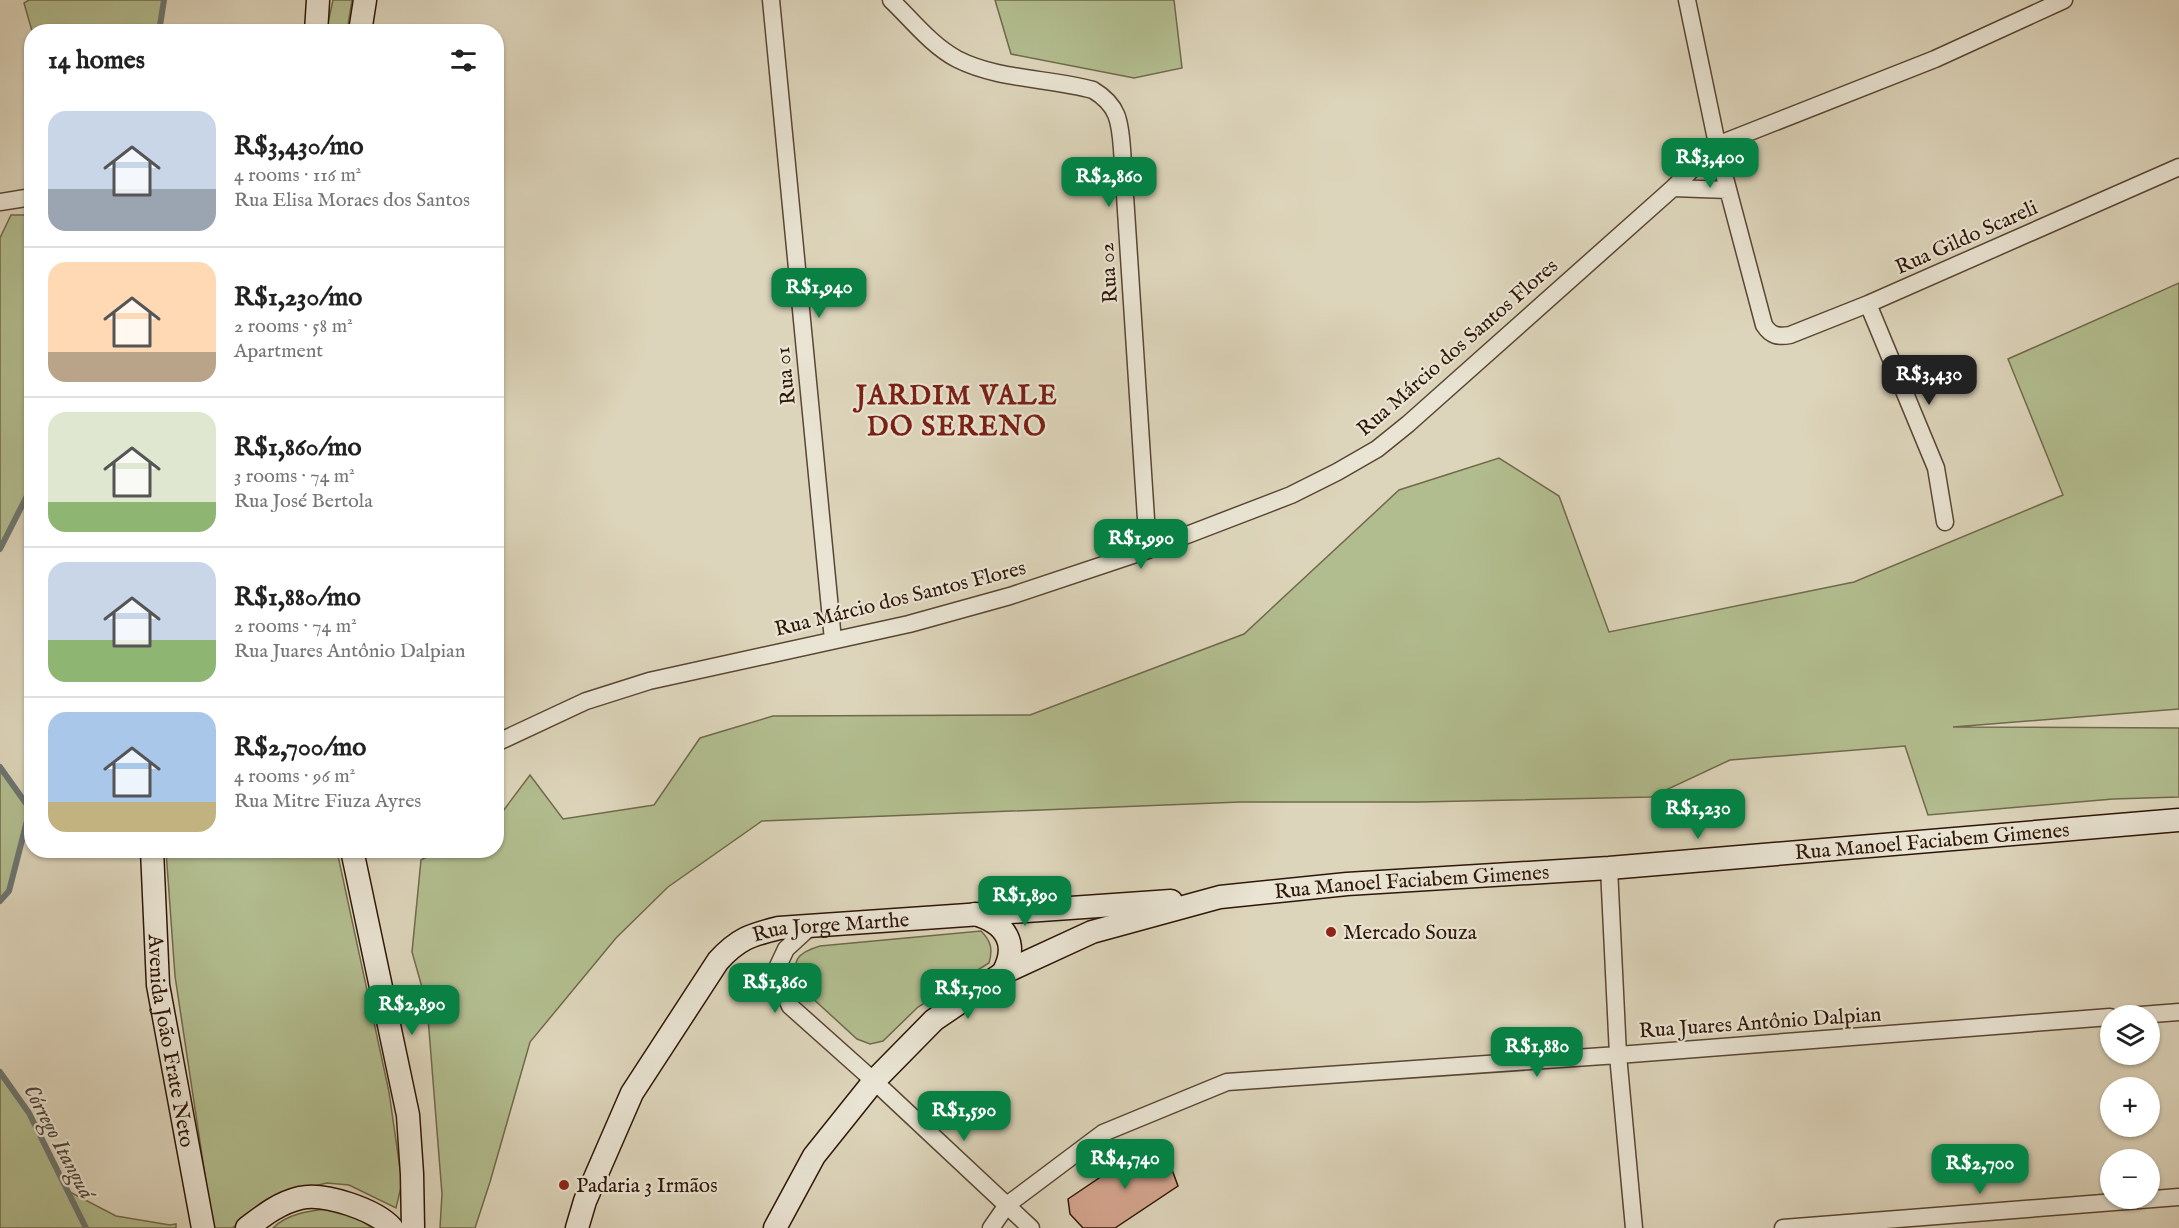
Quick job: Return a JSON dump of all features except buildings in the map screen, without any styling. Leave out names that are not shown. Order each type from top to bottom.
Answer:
[{"type":"street","points":[[316,24],[318,0]]},
{"type":"street","points":[[361,24],[365,0]]},
{"type":"street","name":"Rua 01","points":[[771,0],[833,640]]},
{"type":"street","name":"Rua 02","points":[[891,0],[933,42],[957,59],[985,69],[1094,90],[1107,99],[1115,110],[1120,126],[1122,148],[1148,550]]},
{"type":"street","points":[[1672,188],[1728,190],[1687,0]]},
{"type":"street","name":"Rua Márcio dos Santos Flores","points":[[504,739],[586,701],[649,681],[909,624],[1010,596],[1148,550],[1291,495],[1377,449],[1444,394],[1717,145],[1935,59],[2064,0]]},
{"type":"street","name":"Rua Gildo Scareli","points":[[1728,190],[1764,325],[1769,332],[1778,337],[1791,335],[1868,304],[2179,167]]},
{"type":"street","points":[[0,202],[24,198]]},
{"type":"street","points":[[1868,304],[1936,468],[1945,522]]},
{"type":"street","name":"Rua Manoel Faciabem Gimenes","points":[[775,1228],[814,1156],[874,1081],[934,1020],[1003,973],[1092,932],[1220,897],[1347,884],[1609,868],[2179,820]]},
{"type":"street","name":"Avenida João Frate Neto","points":[[152,858],[158,985],[203,1228]]},
{"type":"street","points":[[356,858],[408,1115],[413,1228]]},
{"type":"street","points":[[1609,868],[1618,1055],[1634,1228]]},
{"type":"street","name":"Rua Jorge Marthe","points":[[577,1228],[585,1201],[632,1093],[718,961],[732,945],[752,935],[779,928],[1220,897]]},
{"type":"street","points":[[974,914],[994,922],[1006,936],[1010,955],[1003,973]]},
{"type":"street","points":[[811,926],[781,957],[778,966],[779,982],[790,1006],[1031,1228]]},
{"type":"street","points":[[2160,1013],[2179,1011]]},
{"type":"street","name":"Rua Juares Antônio Dalpian","points":[[991,1228],[1007,1205],[1103,1133],[1227,1082],[2100,1018]]},
{"type":"street","points":[[247,1228],[273,1208],[302,1197],[335,1200],[364,1208],[392,1228]]},
{"type":"street","points":[[1783,1228],[2179,1197]]},
{"type":"green space","points":[[29,0],[164,0],[160,24],[30,24],[24,3]]},
{"type":"green space","points":[[333,0],[352,0],[348,24],[328,24]]},
{"type":"green space","points":[[995,0],[1174,0],[1182,68],[1134,78],[1011,54]]},
{"type":"green space","points":[[11,215],[24,215],[24,500],[0,549],[0,238]]},
{"type":"green space","points":[[2179,283],[2179,709],[1953,727],[2179,728],[2179,797],[2113,799],[1928,815],[1905,746],[1730,760],[1651,797],[1419,802],[1240,802],[762,821],[668,887],[616,938],[530,1042],[475,1228],[440,1228],[442,1194],[427,1005],[412,952],[421,860],[425,858],[504,858],[504,810],[530,775],[563,819],[654,805],[700,738],[773,716],[1030,715],[1244,634],[1399,490],[1499,458],[1559,496],[1609,632],[1854,582],[2063,495],[2008,359]]},
{"type":"green space","points":[[0,767],[24,801],[24,832],[9,891],[0,901]]},
{"type":"green space","points":[[167,858],[339,858],[389,1092],[402,1183],[396,1208],[349,1185],[327,1183],[301,1189],[232,1228],[213,1228],[175,976]]},
{"type":"green space","points":[[981,931],[990,945],[989,963],[918,1007],[883,1041],[870,1044],[857,1039],[798,985],[795,970],[797,959],[805,952],[820,946]]},
{"type":"green space","points":[[0,1072],[29,1113],[66,1190],[116,1216],[176,1224],[176,1228],[0,1228]]},
{"type":"green space","points":[[327,1209],[349,1212],[372,1228],[273,1228],[291,1216]]},
{"type":"waterway","name":"Córrego Itanguá","points":[[160,24],[164,0]]},
{"type":"waterway","name":"Córrego Itanguá","points":[[0,549],[24,502]]},
{"type":"waterway","name":"Córrego Itanguá","points":[[0,767],[24,801]]},
{"type":"waterway","name":"Córrego Itanguá","points":[[0,901],[9,891],[24,832]]},
{"type":"waterway","name":"Córrego Itanguá","points":[[0,1072],[29,1113],[86,1228]]},
{"type":"place","name":"Mercado Souza","points":[[1331,932]]},
{"type":"place","name":"Padaria 3 Irmãos","points":[[564,1185]]},
{"type":"district","name":"JARDIM VALE DO SERENO","points":[[957,410]]}]
